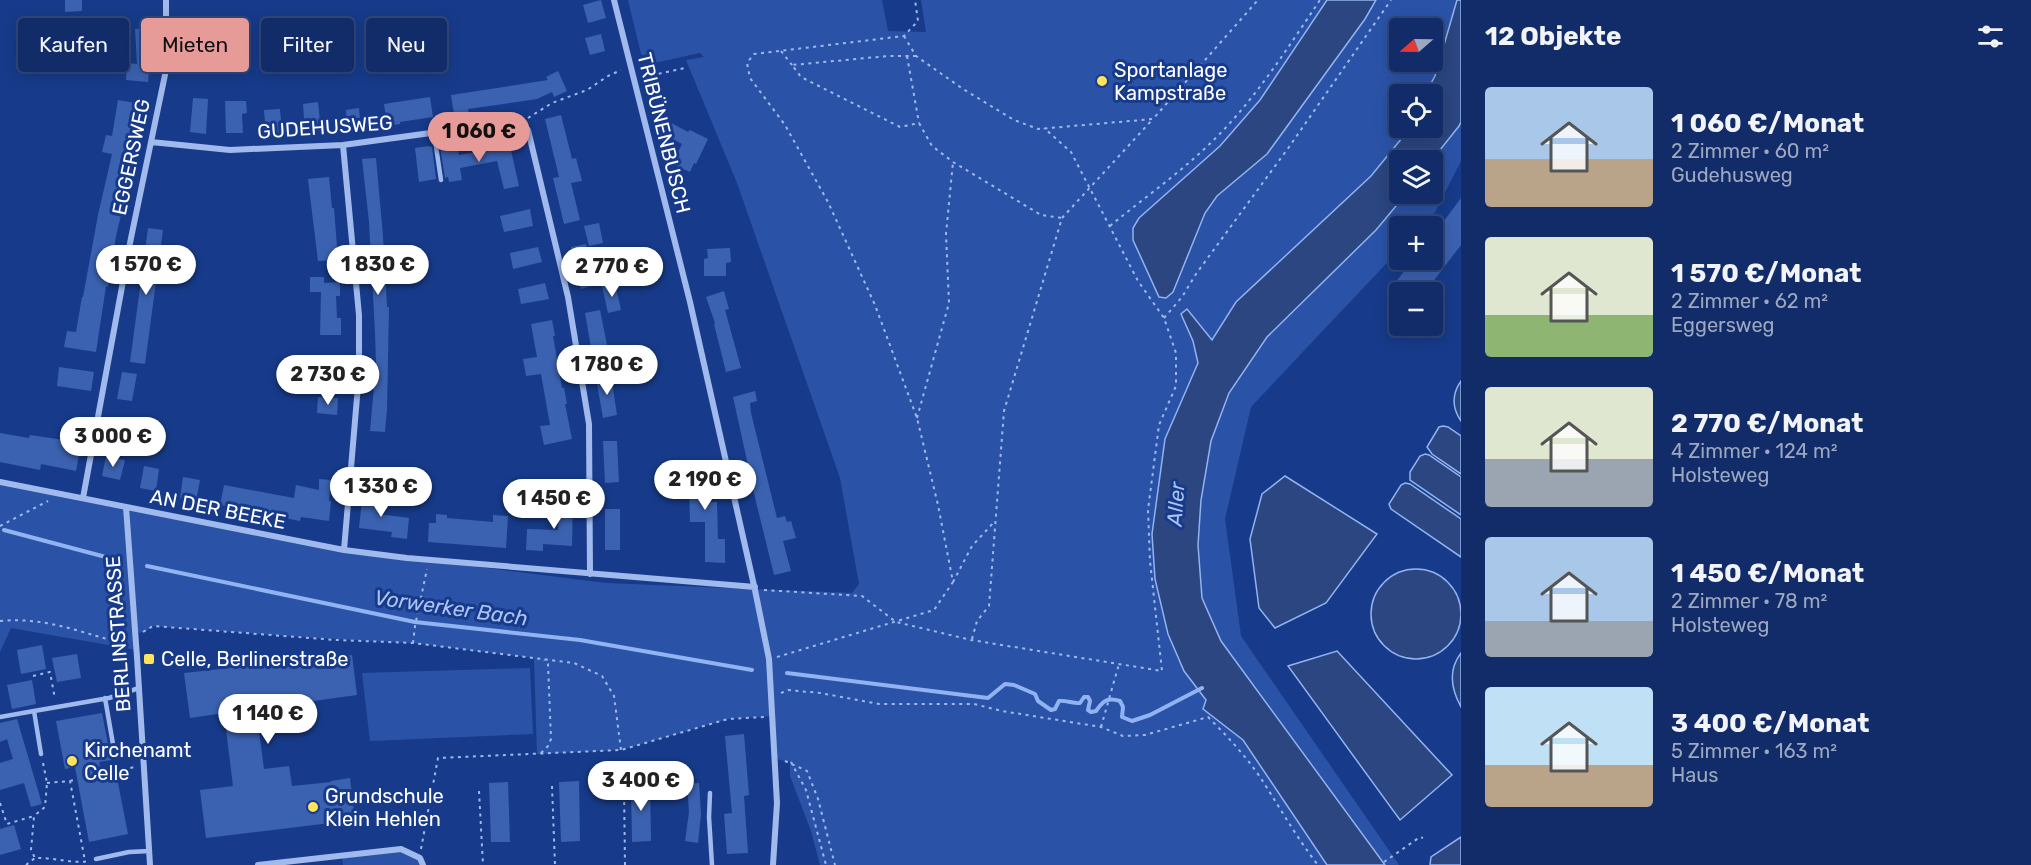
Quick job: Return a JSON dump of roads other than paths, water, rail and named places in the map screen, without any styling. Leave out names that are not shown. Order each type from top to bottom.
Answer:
[{"type":"street","name":"EGGERSWEG","points":[[82,498],[130,238],[166,70],[166,0]]},
{"type":"street","name":"TRIBÜNENBUSCH","points":[[614,0],[632,79],[690,302],[755,589],[768,659],[777,803],[773,865]]},
{"type":"street","name":"GUDEHUSWEG","points":[[152,142],[230,150],[343,145],[511,122],[521,123],[528,130],[568,297],[589,424],[590,574]]},
{"type":"street","points":[[343,145],[358,304],[359,339],[359,374],[344,550]]},
{"type":"street","name":"AN DER BEEKE","points":[[0,482],[344,550],[755,589]]},
{"type":"street","name":"BERLINSTRASSE","points":[[126,507],[150,865]]},
{"type":"street","points":[[258,865],[401,849],[420,858],[423,865]]},
{"type":"lane","points":[[434,133],[441,180]]},
{"type":"lane","points":[[0,717],[105,699],[139,688]]},
{"type":"lane","points":[[105,699],[114,750],[118,756],[143,753]]},
{"type":"lane","points":[[34,711],[41,754]]},
{"type":"lane","points":[[710,793],[712,865]]},
{"type":"lane","points":[[96,859],[129,852],[150,851]]},
{"type":"water","points":[[1327,0],[1376,0],[1365,19],[1267,154],[1217,196],[1205,213],[1173,292],[1166,298],[1159,297],[1133,240],[1133,228],[1139,218],[1220,146],[1260,100]]},
{"type":"water","points":[[1457,0],[1461,0],[1461,122],[1440,150],[1392,150],[1402,138],[1443,138],[1443,84],[1431,84],[1436,72],[1443,72],[1443,48]]},
{"type":"water","name":"Aller","points":[[1389,154],[1389,204],[1398,204],[1376,230],[1267,337],[1229,393],[1211,441],[1201,500],[1198,545],[1202,598],[1221,641],[1385,865],[1327,865],[1243,740],[1203,709],[1206,700],[1184,671],[1168,634],[1155,579],[1152,534],[1165,439],[1198,363],[1193,341],[1181,314],[1187,309],[1212,340],[1236,302],[1371,176]]},
{"type":"water","points":[[1461,381],[1461,421],[1454,401]]},
{"type":"water","points":[[1443,426],[1461,436],[1461,474],[1432,454],[1427,447],[1439,427]]},
{"type":"water","points":[[1425,454],[1461,477],[1461,515],[1410,480],[1410,472],[1420,456]]},
{"type":"water","points":[[1285,476],[1377,534],[1326,603],[1275,628],[1259,608],[1250,539],[1262,494]]},
{"type":"water","points":[[1410,484],[1461,519],[1461,557],[1391,509],[1389,504],[1401,485]]},
{"type":"water","points":[[1416,569],[1433,573],[1448,582],[1457,597],[1461,614],[1457,631],[1448,646],[1433,655],[1416,659],[1399,655],[1384,646],[1375,631],[1371,614],[1375,597],[1384,582],[1399,573]]},
{"type":"water","points":[[1337,651],[1452,775],[1400,820],[1288,666]]},
{"type":"water","points":[[1461,653],[1461,707],[1452,680],[1454,666]]},
{"type":"water","points":[[1461,837],[1461,865],[1430,865],[1431,857]]},
{"type":"waterway","name":"Vorwerker Bach","points":[[4,530],[117,560]]},
{"type":"waterway","name":"Vorwerker Bach","points":[[147,566],[415,622],[580,640],[752,670]]},
{"type":"waterway","name":"Vorwerker Bach","points":[[787,673],[988,698],[1005,684],[1014,685],[1035,694],[1038,701],[1051,710],[1055,709],[1059,701],[1080,703],[1084,697],[1088,697],[1090,701],[1088,710],[1091,712],[1096,711],[1106,701],[1112,699],[1120,701],[1123,707],[1122,717],[1132,721],[1150,715],[1202,688]]},
{"type":"place","name":"Sportanlage Kampstraße","points":[[1102,81]]},
{"type":"place","name":"Celle, Berlinerstraße","points":[[149,659]]},
{"type":"place","name":"Kirchenamt Celle","points":[[72,761]]},
{"type":"place","name":"Grundschule Klein Hehlen","points":[[313,807]]}]
